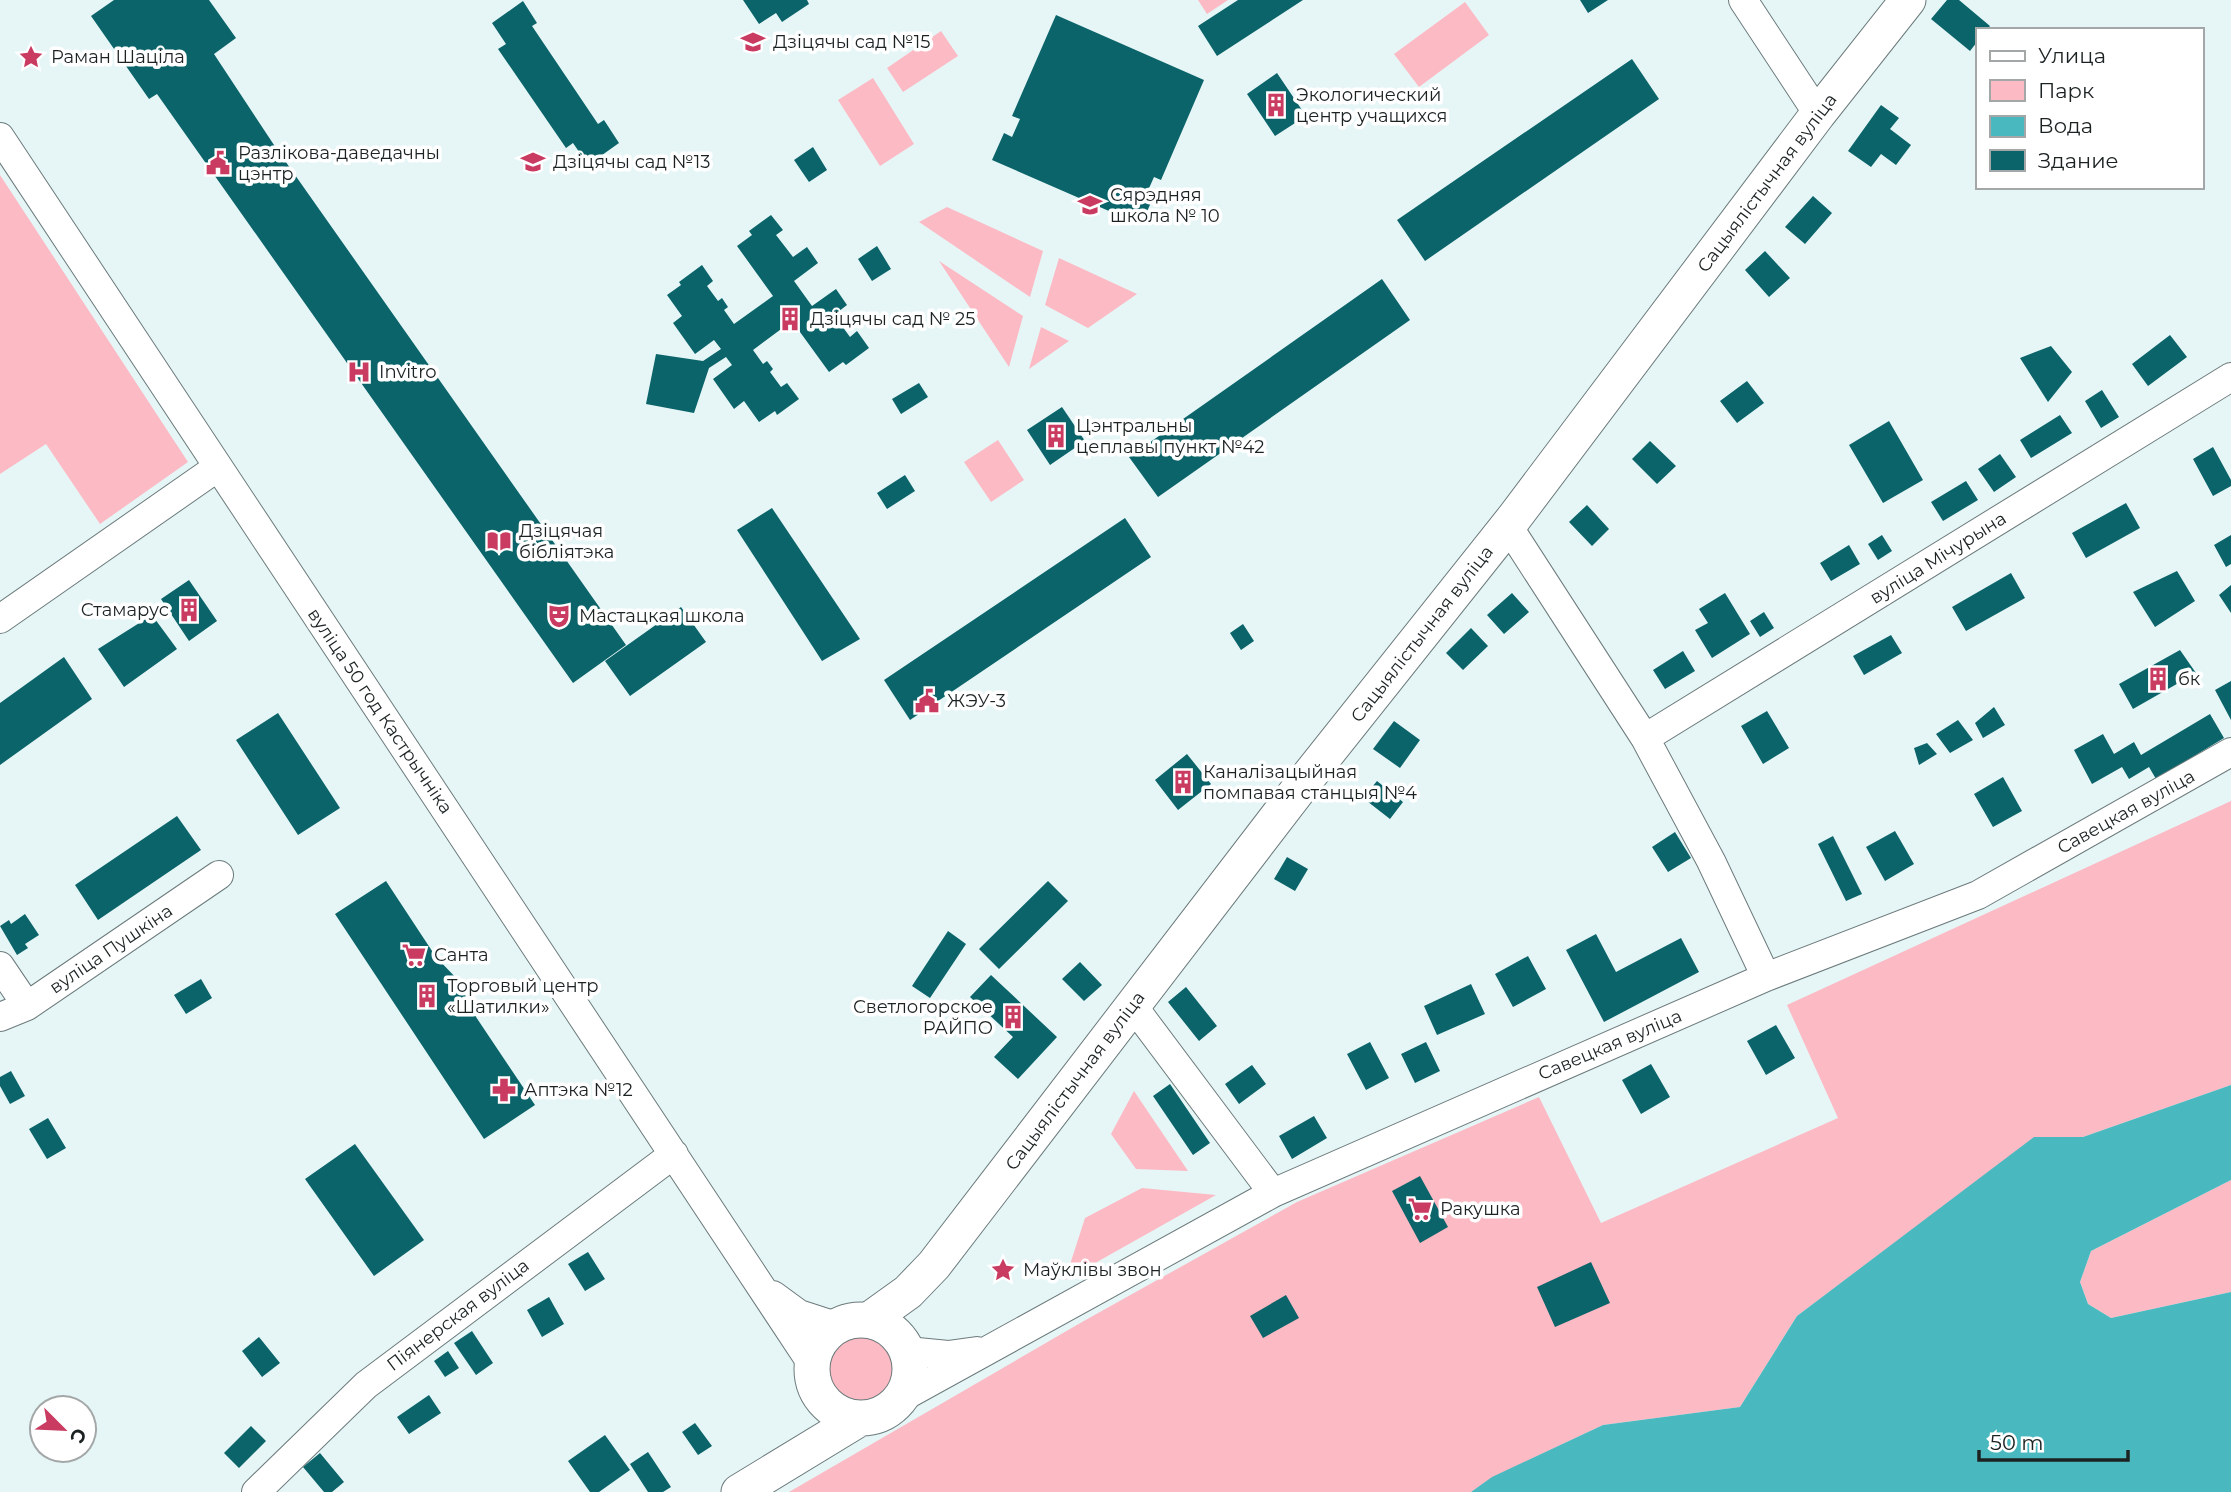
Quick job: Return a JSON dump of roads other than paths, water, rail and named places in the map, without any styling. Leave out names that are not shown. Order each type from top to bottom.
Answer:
[{"type":"main road","name":"Сацыялістычная вуліца","points":[[878,1333],[934,1265],[1508,526],[1818,114],[1908,0]]},
{"type":"main road","points":[[878,1333],[908,1384],[901,1398],[882,1413],[859,1419],[751,1484],[799,1439],[816,1379],[824,1335],[878,1333]]},
{"type":"main road","points":[[816,1379],[836,1411],[859,1419]]},
{"type":"street","points":[[1743,0],[1818,114]]},
{"type":"street","name":"вуліца 50 год Кастрычніка","points":[[0,137],[760,1284],[816,1379]]},
{"type":"street","name":"вуліца Мічурына","points":[[1646,738],[2231,377]]},
{"type":"street","points":[[0,619],[218,467]]},
{"type":"street","points":[[1508,526],[1646,738],[1711,860],[1766,977]]},
{"type":"street","name":"Савецкая вуліца","points":[[901,1398],[1273,1193],[1766,977],[1978,895],[2231,752]]},
{"type":"street","name":"вуліца Пушкіна","points":[[0,1017],[27,1006],[219,875]]},
{"type":"street","points":[[0,966],[27,1006]]},
{"type":"street","points":[[1133,1006],[1273,1193]]},
{"type":"street","name":"Піянерская вуліца","points":[[256,1492],[366,1385],[674,1154]]},
{"type":"street","name":"вуліца 50 год Кастрычніка","points":[[760,1284],[799,1314],[878,1333]]},
{"type":"street","name":"Савецкая вуліца","points":[[878,1333],[948,1355],[993,1347]]},
{"type":"water","points":[[2231,1085],[2231,1180],[2091,1251],[2080,1282],[2088,1304],[2111,1318],[2231,1292],[2231,1492],[1471,1492],[1492,1477],[1603,1425],[1740,1407],[1797,1316],[2034,1137],[2083,1137]]},
{"type":"place","name":"Дзіцячы сад №15","points":[[753,42]]},
{"type":"place","name":"Раман Шаціла","points":[[31,57]]},
{"type":"place","name":"Экологический центр учащихся","points":[[1276,105]]},
{"type":"place","name":"Дзіцячы сад №13","points":[[533,162]]},
{"type":"place","name":"Разлікова-даведачны цэнтр","points":[[218,163]]},
{"type":"place","name":"Сярэдняя школа № 10","points":[[1090,205]]},
{"type":"place","name":"Дзіцячы сад № 25","points":[[790,319]]},
{"type":"place","name":"Invitro","points":[[359,372]]},
{"type":"place","name":"Цэнтральны цеплавы пункт №42","points":[[1056,436]]},
{"type":"place","name":"Дзіцячая бібліятэка","points":[[499,541]]},
{"type":"place","name":"Стамарус","points":[[189,610]]},
{"type":"place","name":"Мастацкая школа","points":[[559,616]]},
{"type":"place","name":"бк","points":[[2158,679]]},
{"type":"place","name":"ЖЭУ-3","points":[[927,701]]},
{"type":"place","name":"Каналізацыйная помпавая станцыя №4","points":[[1183,782]]},
{"type":"place","name":"Санта","points":[[414,955]]},
{"type":"place","name":"Торговый центр «Шатилки»","points":[[427,996]]},
{"type":"place","name":"Светлогорское РАЙПО","points":[[1013,1017]]},
{"type":"place","name":"Аптэка №12","points":[[504,1090]]},
{"type":"place","name":"Ракушка","points":[[1420,1209]]},
{"type":"place","name":"Маўклівы звон","points":[[1003,1270]]}]
